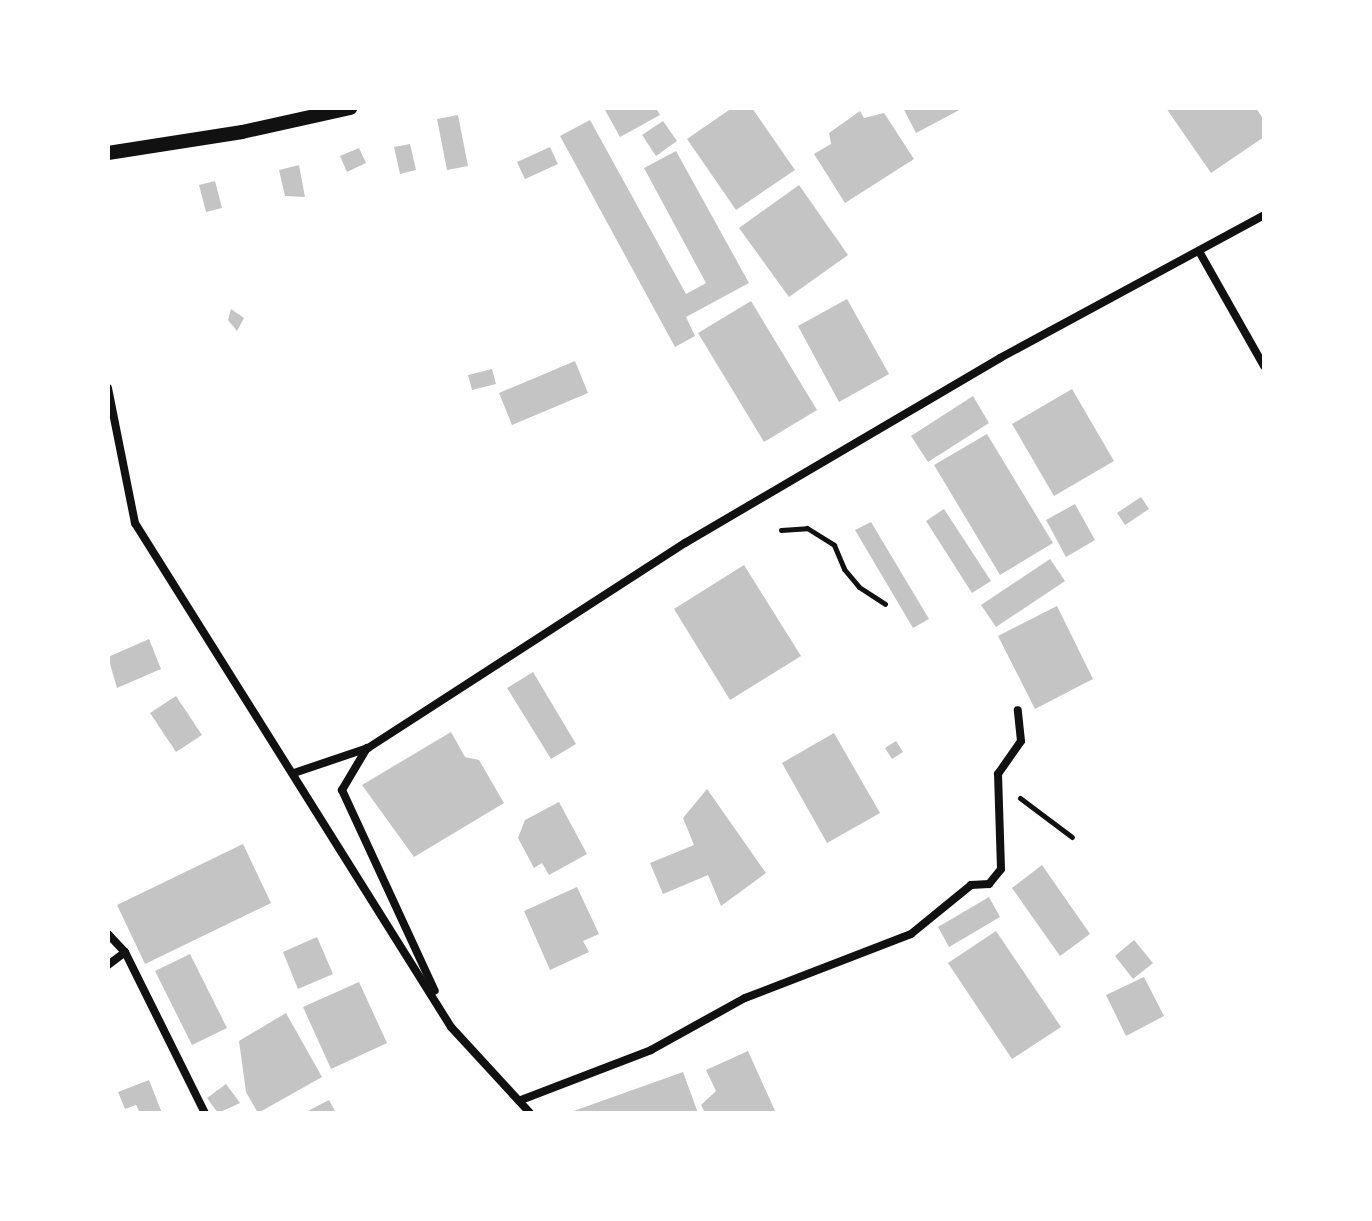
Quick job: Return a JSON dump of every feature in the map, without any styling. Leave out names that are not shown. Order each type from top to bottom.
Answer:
[{"type":"street","points":[[108,153],[242,132],[350,108]]},
{"type":"street","points":[[294,773],[368,748],[685,543],[1000,358],[1200,253],[1264,215]]},
{"type":"street","points":[[1200,253],[1264,366]]},
{"type":"street","points":[[108,388],[135,523],[451,1027],[530,1113]]},
{"type":"street","points":[[521,1100],[651,1050],[745,998],[911,934],[971,885],[989,884],[1001,869],[998,774],[1021,741],[1018,710]]},
{"type":"street","points":[[368,748],[342,790],[451,1027]]},
{"type":"street","points":[[108,934],[125,952],[205,1113]]},
{"type":"street","points":[[108,965],[125,952]]},
{"type":"path","points":[[781,530],[807,528],[834,545],[844,569],[859,587],[885,604]]},
{"type":"path","points":[[1004,765],[1019,797],[1072,837]]},
{"type":"building","points":[[656,108],[660,115],[620,137],[605,110]]},
{"type":"building","points":[[732,108],[752,108],[795,170],[736,210],[687,139]]},
{"type":"building","points":[[903,108],[963,108],[916,133]]},
{"type":"building","points":[[1166,108],[1256,108],[1264,120],[1264,137],[1211,173]]},
{"type":"building","points":[[860,111],[864,118],[884,113],[914,159],[845,203],[814,154],[831,144],[829,133]]},
{"type":"building","points":[[458,115],[468,166],[447,170],[437,119]]},
{"type":"building","points":[[590,120],[686,294],[706,283],[644,168],[676,151],[749,283],[686,317],[695,336],[675,347],[560,136]]},
{"type":"building","points":[[663,121],[677,141],[656,156],[642,135]]},
{"type":"building","points":[[410,144],[416,170],[400,174],[394,147]]},
{"type":"building","points":[[550,147],[558,164],[525,179],[517,162]]},
{"type":"building","points":[[359,148],[366,163],[347,172],[340,156]]},
{"type":"building","points":[[299,165],[305,197],[285,196],[279,170]]},
{"type":"building","points":[[215,181],[222,208],[206,212],[199,185]]},
{"type":"building","points":[[799,185],[848,255],[789,297],[739,228]]},
{"type":"building","points":[[847,299],[889,374],[839,402],[798,326]]},
{"type":"building","points":[[751,301],[817,410],[764,442],[698,333]]},
{"type":"building","points":[[231,309],[244,318],[237,331],[228,320]]},
{"type":"building","points":[[575,361],[588,393],[512,425],[499,393]]},
{"type":"building","points":[[492,369],[496,384],[472,390],[468,375]]},
{"type":"building","points":[[1072,389],[1114,461],[1054,496],[1012,424]]},
{"type":"building","points":[[973,396],[989,423],[928,462],[911,436]]},
{"type":"building","points":[[987,434],[1053,543],[1000,575],[934,465]]},
{"type":"building","points":[[1141,497],[1149,509],[1125,525],[1117,513]]},
{"type":"building","points":[[1075,504],[1095,540],[1066,557],[1046,520]]},
{"type":"building","points":[[944,509],[991,581],[972,593],[926,521]]},
{"type":"building","points":[[871,522],[929,619],[913,628],[855,530]]},
{"type":"building","points":[[1050,559],[1065,581],[996,627],[981,605]]},
{"type":"building","points":[[744,565],[801,656],[730,700],[674,609]]},
{"type":"building","points":[[1057,606],[1093,679],[1035,709],[998,636]]},
{"type":"building","points":[[149,639],[161,669],[117,688],[108,657]]},
{"type":"building","points":[[533,672],[576,744],[551,759],[507,688]]},
{"type":"building","points":[[176,696],[202,735],[176,752],[150,713]]},
{"type":"building","points":[[451,732],[465,757],[479,760],[504,803],[414,857],[362,785]]},
{"type":"building","points":[[834,733],[880,813],[827,843],[782,763]]},
{"type":"building","points":[[896,741],[903,752],[892,759],[885,748]]},
{"type":"building","points":[[707,789],[766,873],[721,906],[708,875],[663,894],[650,863],[694,845],[683,818]]},
{"type":"building","points":[[559,802],[587,854],[549,875],[542,863],[534,868],[518,838],[525,820]]},
{"type":"building","points":[[243,844],[271,903],[145,964],[117,905]]},
{"type":"building","points":[[1042,865],[1090,934],[1060,956],[1012,888]]},
{"type":"building","points":[[577,887],[599,934],[583,941],[589,952],[550,970],[524,911]]},
{"type":"building","points":[[989,897],[1000,917],[949,947],[938,927]]},
{"type":"building","points":[[996,931],[1061,1027],[1012,1059],[948,963]]},
{"type":"building","points":[[317,937],[333,974],[298,989],[283,952]]},
{"type":"building","points":[[1134,940],[1153,963],[1133,979],[1115,956]]},
{"type":"building","points":[[190,954],[227,1028],[192,1045],[155,971]]},
{"type":"building","points":[[1144,977],[1164,1016],[1126,1036],[1106,995]]},
{"type":"building","points":[[359,982],[387,1043],[331,1069],[303,1007]]},
{"type":"building","points":[[286,1013],[322,1077],[258,1113],[246,1092],[239,1041]]},
{"type":"building","points":[[748,1051],[776,1113],[705,1113],[701,1105],[716,1091],[706,1070]]},
{"type":"building","points":[[683,1072],[698,1113],[568,1113]]},
{"type":"building","points":[[149,1080],[162,1113],[140,1113],[136,1105],[125,1109],[118,1092]]},
{"type":"building","points":[[226,1084],[240,1103],[218,1113],[207,1098]]},
{"type":"building","points":[[329,1100],[336,1113],[304,1113]]}]
